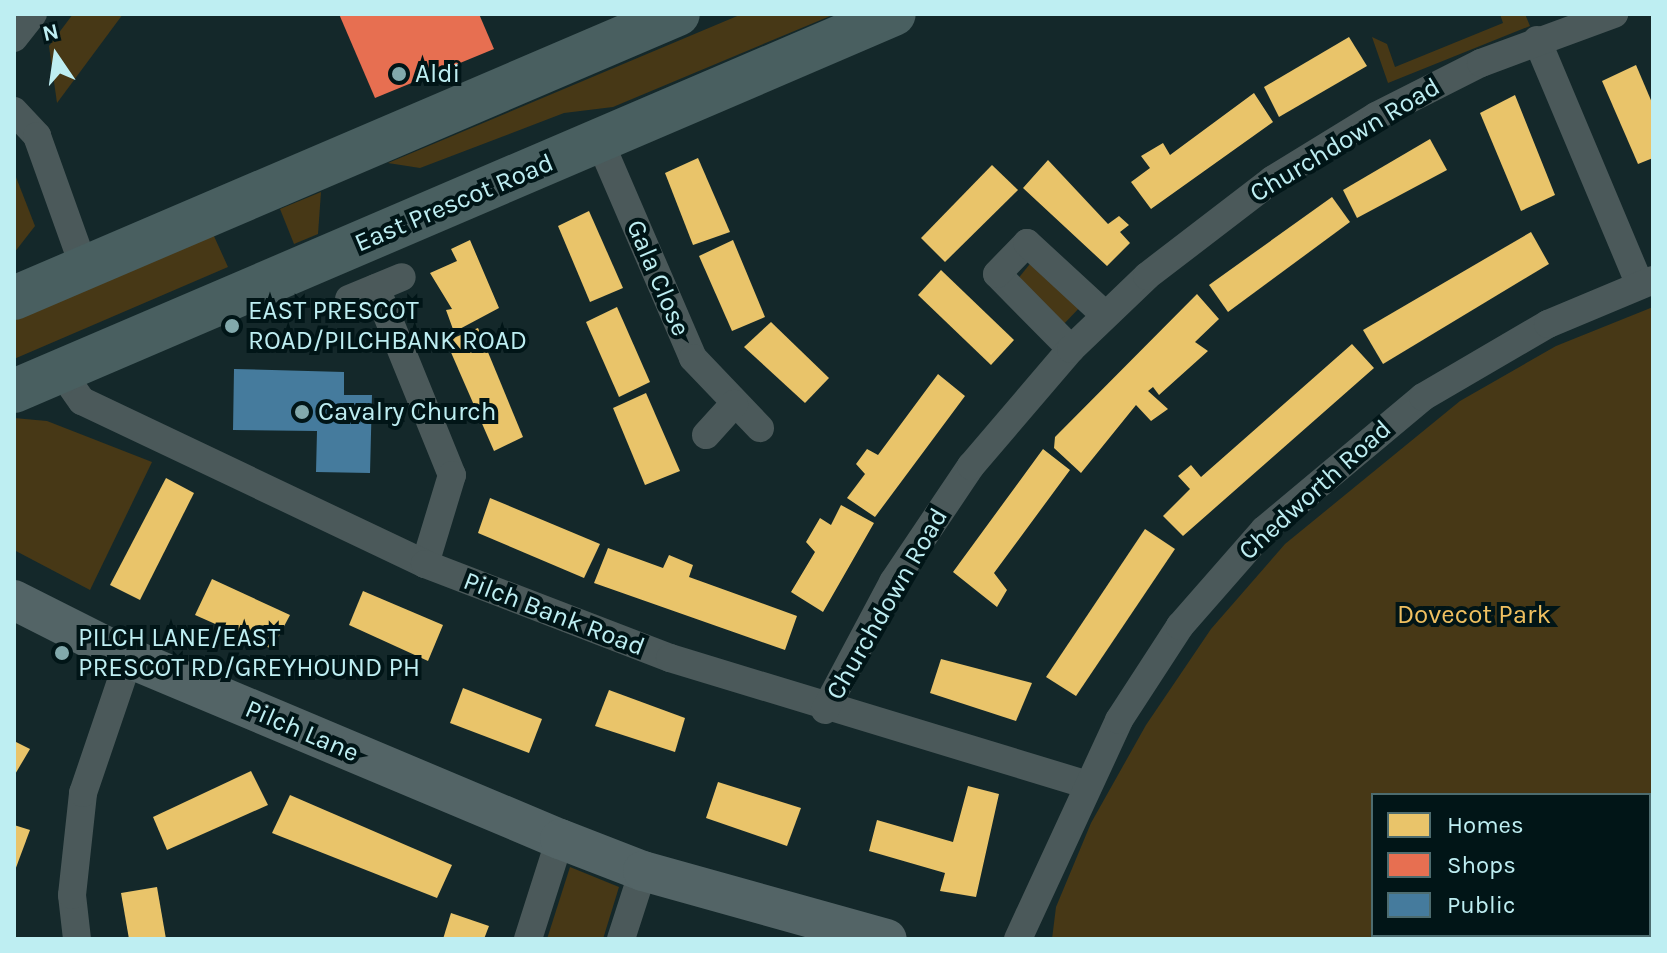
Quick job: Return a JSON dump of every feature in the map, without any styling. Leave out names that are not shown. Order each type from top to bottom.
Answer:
[{"type":"highway","points":[[14,298],[678,14]]},
{"type":"highway","name":"East Prescot Road","points":[[14,391],[894,14]]},
{"type":"street","points":[[14,38],[33,14]]},
{"type":"street","name":"Churchdown Road","points":[[825,710],[924,533],[1071,349],[1105,315],[1272,180],[1427,89],[1537,40],[1614,14]]},
{"type":"street","points":[[1537,40],[1646,282]]},
{"type":"street","points":[[14,111],[37,136],[84,267]]},
{"type":"street","name":"Gala Close","points":[[600,142],[693,358],[760,428]]},
{"type":"street","points":[[1071,349],[997,274],[1027,243],[1105,315]]},
{"type":"street","points":[[349,299],[402,277]]},
{"type":"street","name":"Chedworth Road","points":[[1018,939],[1084,784],[1180,626],[1307,489],[1463,371],[1646,282]]},
{"type":"street","points":[[376,288],[450,467],[425,564]]},
{"type":"street","name":"Pilch Bank Road","points":[[60,370],[82,401],[425,564],[825,710],[1084,784]]},
{"type":"street","points":[[706,435],[734,404]]},
{"type":"street","name":"Pilch Lane","points":[[25,611],[129,658],[643,871],[887,939]]},
{"type":"street","points":[[77,939],[72,895],[83,793],[129,658]]},
{"type":"street","points":[[528,939],[560,839]]},
{"type":"street","points":[[621,939],[643,871]]},
{"type":"green space","points":[[73,14],[123,14],[57,103],[49,46]]},
{"type":"green space","points":[[742,14],[835,14],[613,107],[564,113],[420,168],[388,163]]},
{"type":"green space","points":[[1500,14],[1525,14],[1530,26],[1388,83],[1372,37],[1387,44],[1395,67],[1503,23]]},
{"type":"green space","points":[[14,172],[35,226],[14,253]]},
{"type":"green space","points":[[321,192],[318,234],[294,244],[280,209]]},
{"type":"green space","points":[[213,234],[228,267],[14,359],[14,320]]},
{"type":"green space","points":[[1033,260],[1084,303],[1060,328],[1017,280]]},
{"type":"green space","name":"Dovecot Park","points":[[1653,307],[1653,939],[1052,939],[1056,907],[1091,823],[1146,725],[1211,629],[1285,544],[1460,401],[1556,346]]},
{"type":"green space","points":[[14,418],[47,421],[152,462],[90,590],[14,550]]},
{"type":"green space","points":[[570,867],[619,887],[603,939],[547,939]]},
{"type":"building: Homes","points":[[1349,37],[1367,66],[1279,117],[1264,87]]},
{"type":"building: Homes","points":[[1636,65],[1653,105],[1653,158],[1638,164],[1602,81]]},
{"type":"building: Homes","points":[[1254,93],[1273,122],[1151,209],[1131,182],[1150,168],[1141,156],[1163,143],[1170,155]]},
{"type":"building: Homes","points":[[1515,95],[1555,195],[1521,211],[1480,113]]},
{"type":"building: Homes","points":[[1430,139],[1447,170],[1357,218],[1343,190]]},
{"type":"building: Homes","points":[[698,158],[730,232],[693,245],[665,173]]},
{"type":"building: Homes","points":[[1048,160],[1108,224],[1119,216],[1129,225],[1120,232],[1130,243],[1107,266],[1023,188]]},
{"type":"building: Homes","points":[[992,165],[1018,190],[945,262],[921,238]]},
{"type":"building: Homes","points":[[1332,197],[1350,222],[1228,312],[1209,285]]},
{"type":"building: Homes","points":[[589,211],[623,288],[590,302],[558,226]]},
{"type":"building: Homes","points":[[1531,232],[1549,264],[1383,364],[1363,330]]},
{"type":"building: Homes","points":[[470,240],[499,308],[454,332],[446,310],[452,309],[430,273],[457,261],[451,249]]},
{"type":"building: Homes","points":[[733,240],[765,317],[732,331],[699,256]]},
{"type":"building: Homes","points":[[941,270],[1014,340],[991,365],[918,295]]},
{"type":"building: Homes","points":[[1197,294],[1219,319],[1195,342],[1208,351],[1159,395],[1153,387],[1148,391],[1168,409],[1151,421],[1136,405],[1081,473],[1054,448],[1055,437]]},
{"type":"building: Homes","points":[[617,307],[650,382],[619,397],[586,322]]},
{"type":"building: Homes","points":[[771,322],[829,378],[805,403],[744,347]]},
{"type":"building: Homes","points":[[478,328],[523,437],[494,451],[446,341]]},
{"type":"building: Homes","points":[[1352,344],[1374,368],[1183,536],[1163,516],[1190,489],[1178,476],[1191,465],[1201,477]]},
{"type":"building: Homes","points":[[938,374],[965,396],[875,517],[847,498],[865,474],[856,464],[867,449],[878,455]]},
{"type":"building: Homes","points":[[646,393],[680,471],[645,485],[613,408]]},
{"type":"building: Homes","points":[[1043,449],[1070,470],[994,573],[1007,590],[997,607],[953,572]]},
{"type":"building: Homes","points":[[166,478],[194,493],[140,600],[110,585]]},
{"type":"building: Homes","points":[[490,498],[600,544],[584,578],[478,533]]},
{"type":"building: Homes","points":[[841,505],[874,523],[823,612],[791,592],[815,552],[806,542],[820,518],[831,525]]},
{"type":"building: Homes","points":[[1145,529],[1175,549],[1076,696],[1046,677]]},
{"type":"building: Homes","points":[[608,548],[663,568],[669,555],[693,565],[689,577],[797,616],[785,650],[594,583]]},
{"type":"building: Homes","points":[[212,579],[290,615],[272,649],[195,615]]},
{"type":"building: Homes","points":[[363,591],[443,625],[428,661],[349,625]]},
{"type":"building: Homes","points":[[941,659],[1032,683],[1016,721],[930,693]]},
{"type":"building: Homes","points":[[463,688],[542,719],[529,753],[450,723]]},
{"type":"building: Homes","points":[[609,690],[685,718],[675,752],[595,726]]},
{"type":"building: Homes","points":[[14,741],[30,749],[14,776]]},
{"type":"building: Homes","points":[[251,771],[268,805],[167,850],[153,817]]},
{"type":"building: Homes","points":[[718,782],[801,808],[787,846],[706,818]]},
{"type":"building: Homes","points":[[968,786],[999,794],[976,897],[940,891],[945,873],[869,851],[877,820],[953,842]]},
{"type":"building: Homes","points":[[290,795],[452,865],[437,898],[272,833]]},
{"type":"building: Homes","points":[[14,825],[30,830],[14,873]]},
{"type":"building: Homes","points":[[157,887],[166,939],[129,939],[121,893]]},
{"type":"building: Homes","points":[[451,913],[489,926],[484,939],[443,939]]},
{"type":"building: Shops","name":"Aldi","points":[[339,14],[479,14],[494,49],[375,98]]},
{"type":"building: Public","name":"Cavalry Church","points":[[234,369],[344,372],[344,395],[372,395],[370,473],[316,472],[317,431],[233,430]]},
{"type":"place","name":"Aldi","points":[[399,74]]},
{"type":"place","name":"EAST PRESCOT ROAD/PILCHBANK ROAD","points":[[232,326]]},
{"type":"place","name":"Cavalry Church","points":[[302,412]]},
{"type":"place","name":"PILCH LANE/EAST PRESCOT RD/GREYHOUND PH","points":[[62,653]]}]
